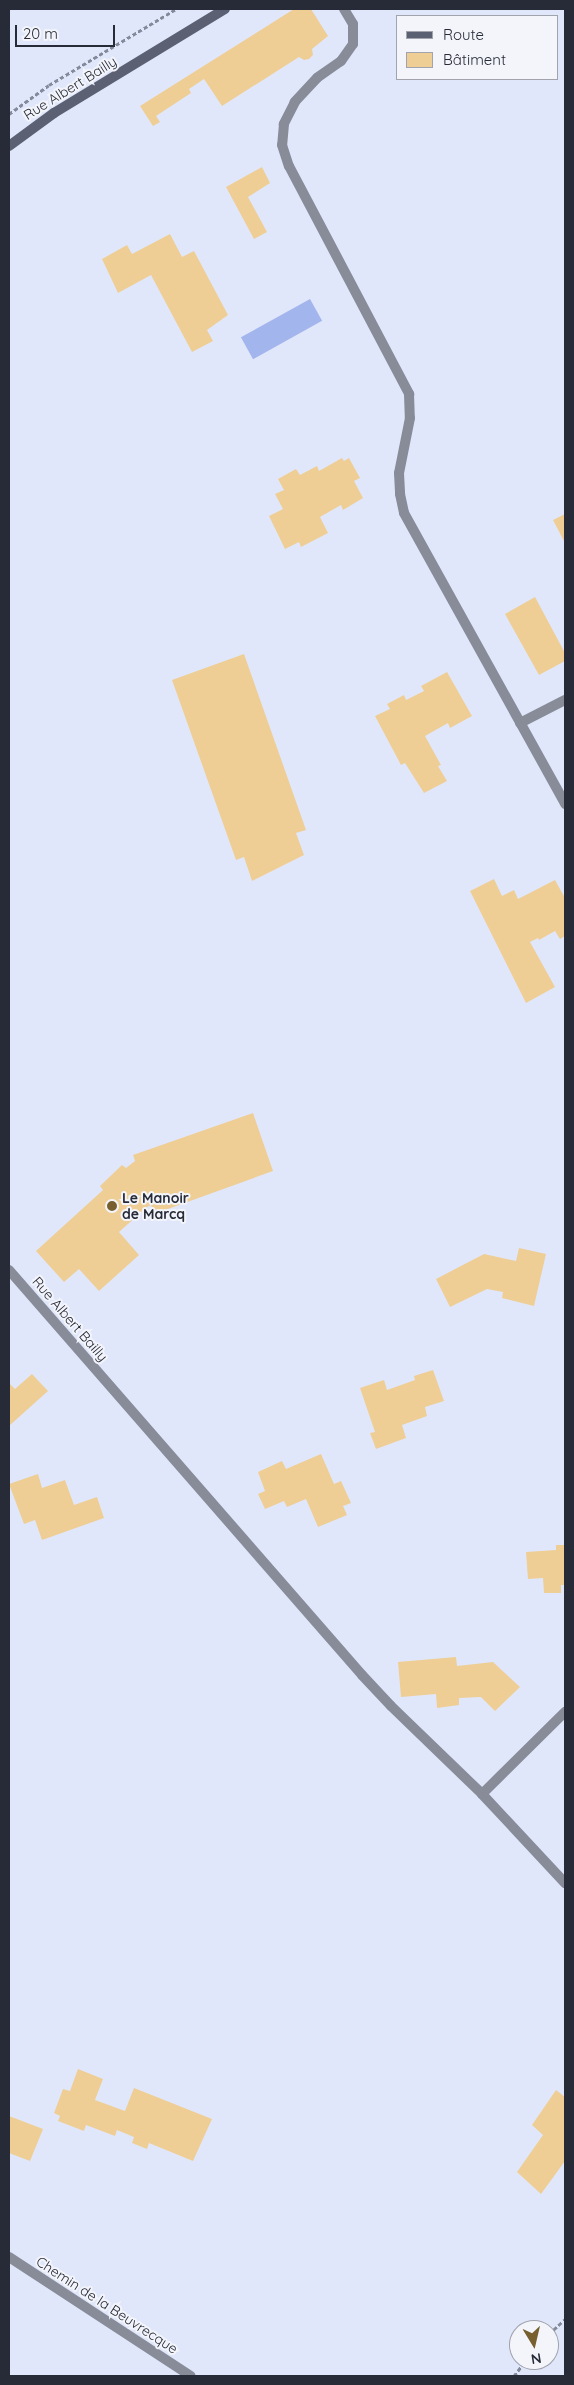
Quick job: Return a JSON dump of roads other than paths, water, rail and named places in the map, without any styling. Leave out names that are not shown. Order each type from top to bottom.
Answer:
[{"type":"main road","name":"Rue Albert Bailly","points":[[9,146],[54,113],[225,9]]},
{"type":"street","points":[[344,9],[353,24],[354,44],[341,61],[317,78],[295,102],[284,124],[282,145],[289,166],[409,394],[410,418],[399,472],[400,494],[404,513],[565,804]]},
{"type":"street","points":[[520,723],[565,700]]},
{"type":"street","name":"Rue Albert Bailly","points":[[9,1270],[368,1681],[482,1794],[565,1883]]},
{"type":"street","points":[[482,1794],[565,1712]]},
{"type":"street","name":"Chemin de la Beuvrecque","points":[[9,2257],[191,2376]]},
{"type":"water","points":[[310,299],[322,321],[253,359],[241,337]]},
{"type":"place","name":"Le Manoir de Marcq","points":[[112,1206]]}]
